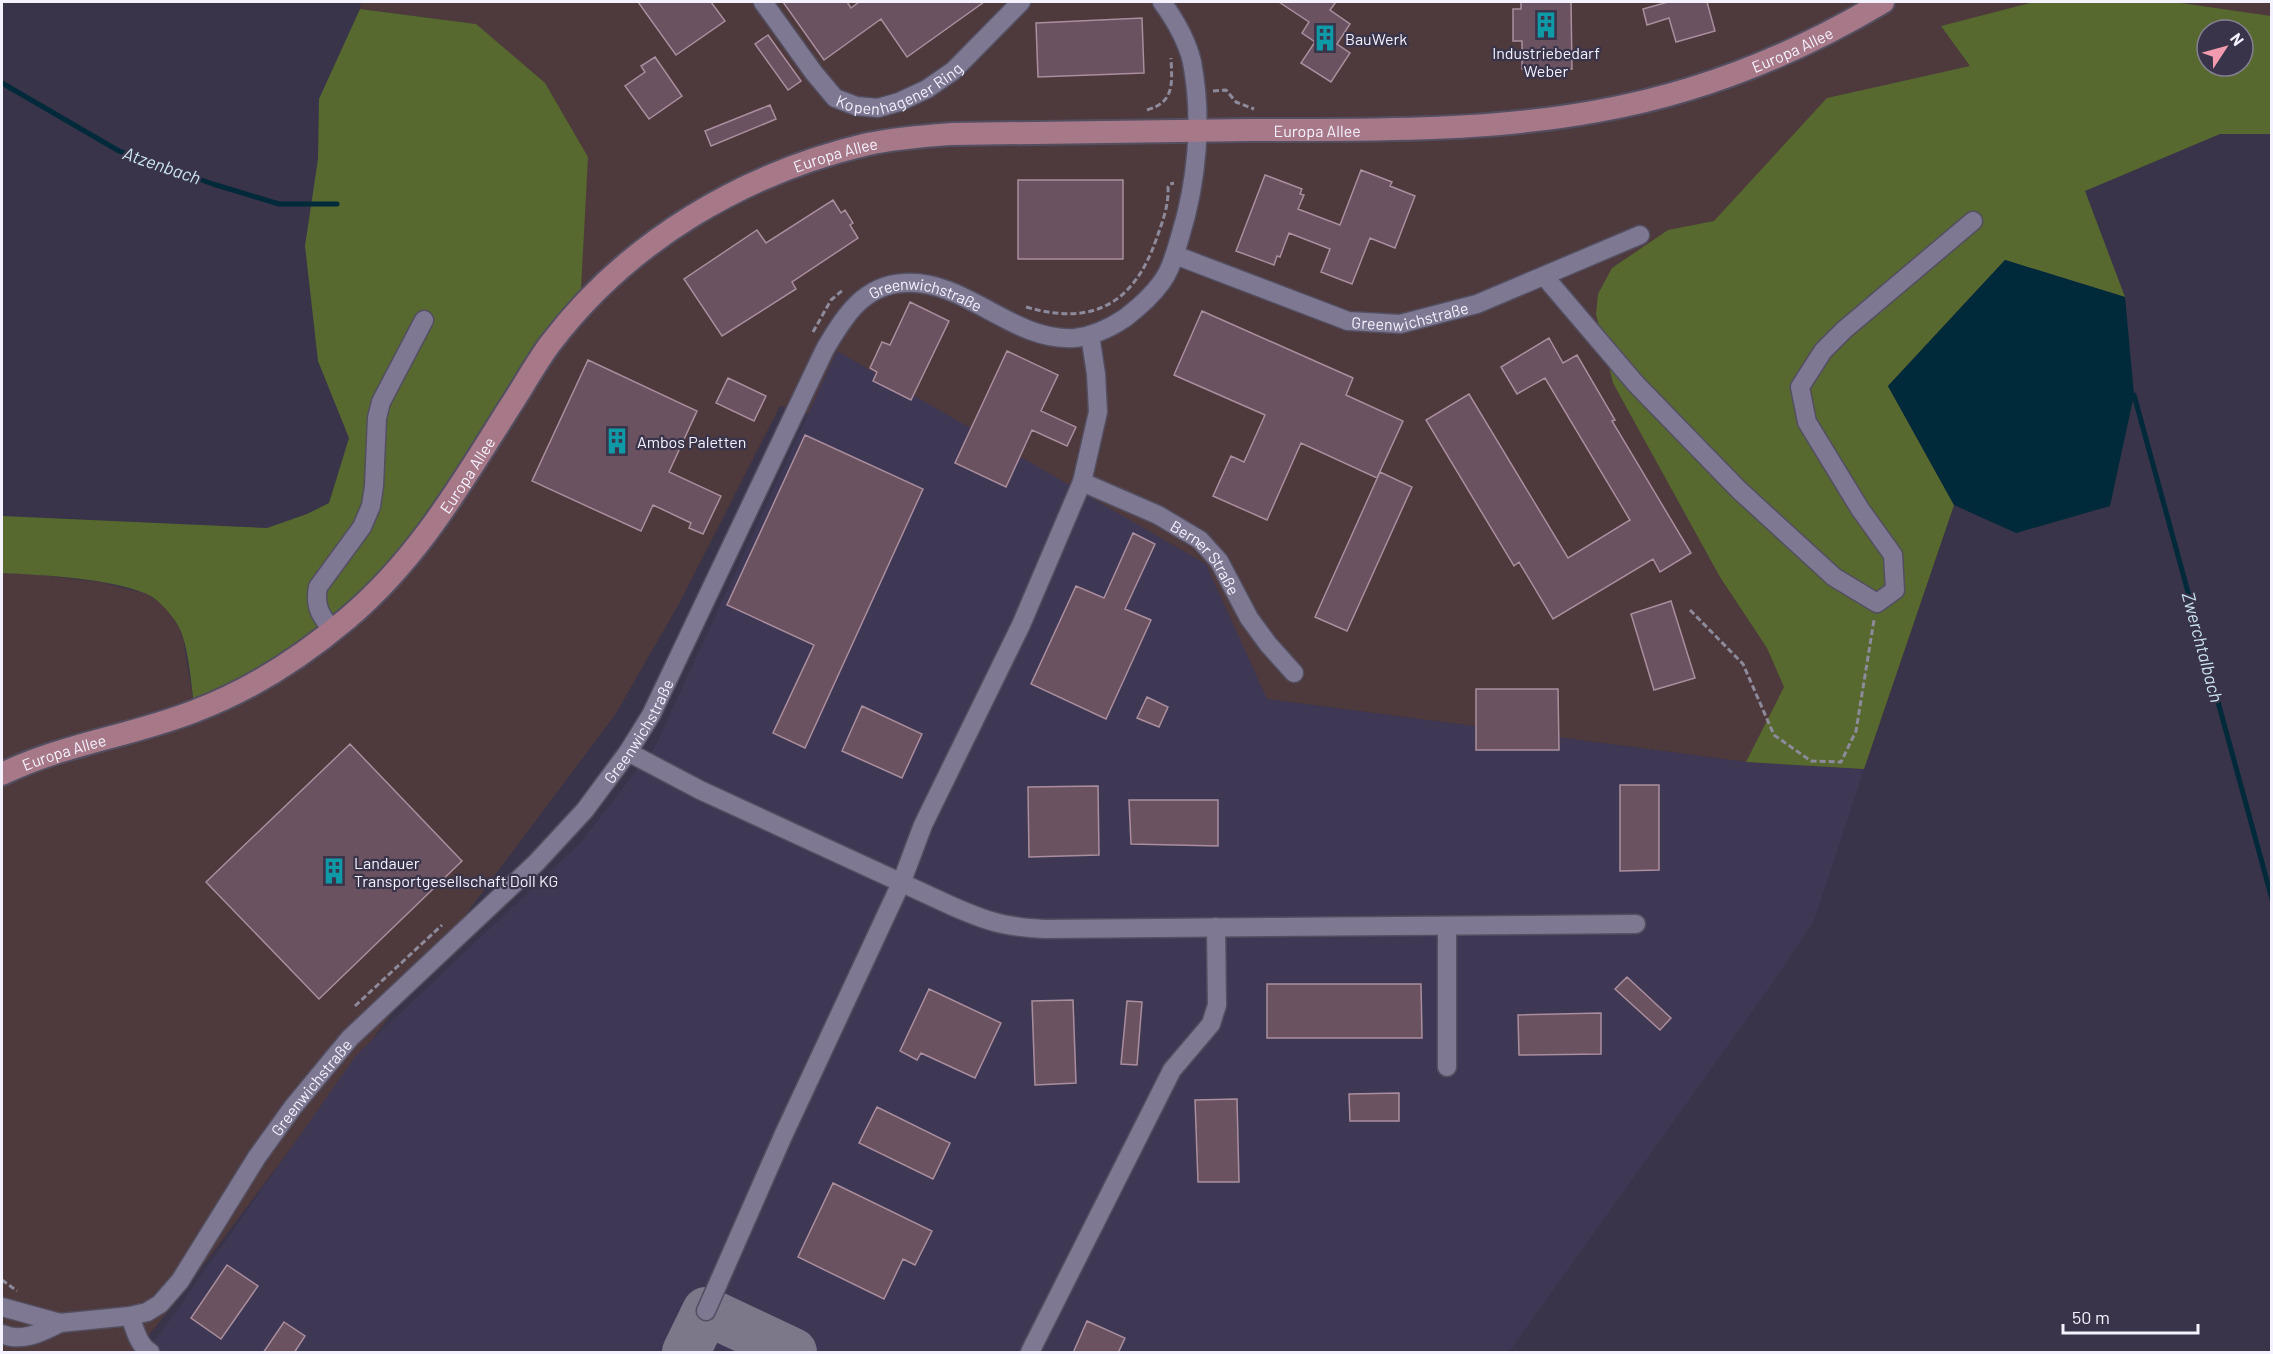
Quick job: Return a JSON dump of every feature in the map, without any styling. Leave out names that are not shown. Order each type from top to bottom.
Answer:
[{"type":"main road","name":"Europa Allee","points":[[2,774],[68,748],[195,711],[279,668],[333,630],[378,590],[411,555],[445,509],[549,345],[580,308],[615,273],[649,245],[721,198],[786,169],[827,155],[907,137],[951,134],[1197,130],[1365,130],[1490,125],[1598,111],[1682,92],[1766,62],[1848,22],[1883,2]]},
{"type":"street","name":"Kopenhagener Ring","points":[[763,2],[814,74],[835,98],[856,106],[878,108],[927,89],[953,71],[1021,2]]},
{"type":"street","name":"Greenwichstraße","points":[[2,1307],[60,1323],[130,1317],[147,1312],[160,1304],[180,1281],[257,1157],[293,1107],[350,1038],[536,863],[585,810],[628,752],[651,715],[825,349],[844,317],[860,300],[880,287],[905,283],[929,285],[958,295],[1021,328],[1062,338],[1090,335],[1118,322],[1150,296],[1161,283],[1174,255],[1194,182],[1197,130],[1191,61],[1183,37],[1162,2]]},
{"type":"street","points":[[1544,276],[1636,384],[1739,490],[1834,577],[1877,603],[1895,590],[1893,555],[1860,509],[1807,422],[1800,387],[1823,351],[1837,337],[1973,221]]},
{"type":"street","name":"Greenwichstraße","points":[[1174,255],[1348,321],[1400,324],[1477,304],[1640,235]]},
{"type":"street","points":[[333,630],[318,611],[316,598],[318,587],[362,527],[371,506],[379,410],[424,320]]},
{"type":"street","points":[[706,1311],[783,1136],[902,881],[923,825],[1021,625],[1082,482],[1098,412],[1096,374],[1090,335]]},
{"type":"street","name":"Berner Straße","points":[[1082,482],[1158,515],[1200,540],[1219,561],[1249,618],[1294,673]]},
{"type":"street","points":[[628,752],[700,790],[986,921],[1012,927],[1045,929],[1636,924]]},
{"type":"street","points":[[1447,926],[1447,1067]]},
{"type":"street","points":[[1030,1353],[1172,1070],[1211,1024],[1217,1005],[1216,927]]},
{"type":"street","points":[[130,1317],[136,1335],[144,1349],[150,1353]]},
{"type":"street","name":"Greenwichstraße","points":[[16,1353],[37,1335],[60,1323]]},
{"type":"street","name":"Greenwichstraße","points":[[2,1334],[8,1337],[37,1335]]},
{"type":"path","points":[[1137,110],[1148,110],[1160,105],[1169,96],[1172,80],[1171,51]]},
{"type":"path","points":[[1169,96],[1221,89],[1226,90],[1236,102],[1258,110]]},
{"type":"path","points":[[1017,303],[1052,314],[1071,315],[1092,311],[1113,302],[1131,288],[1143,273],[1165,214],[1170,183],[1194,182]]},
{"type":"path","points":[[812,333],[831,300],[846,288]]},
{"type":"path","points":[[1690,610],[1743,664],[1774,735],[1811,761],[1841,762],[1856,731],[1877,603]]},
{"type":"path","points":[[349,1012],[447,920]]},
{"type":"path","points":[[2,1280],[25,1296]]},
{"type":"shaded area","points":[[361,2],[2271,2],[2271,105],[2070,170],[1781,359],[1954,505],[1864,769],[1746,762],[1267,699],[813,415],[780,406],[680,602],[615,715],[175,1303],[135,1352],[2,1352],[2,573],[100,582],[148,594],[165,607],[182,632],[195,711],[289,662],[476,24],[360,9]]},
{"type":"shaded area","points":[[837,351],[1206,564],[1267,699],[1746,762],[1864,769],[1814,921],[1769,988],[1509,1352],[145,1352],[163,1330],[357,1054],[580,843],[655,747]]},
{"type":"green space","points":[[2034,2],[2174,2],[2271,16],[2271,134],[2220,134],[2085,191],[2125,297],[2005,260],[1888,386],[1954,505],[1864,769],[1746,762],[1784,687],[1767,648],[1720,577],[1613,383],[1596,314],[1598,294],[1612,268],[1668,230],[1714,221],[1827,98],[1970,66],[1941,26]]},
{"type":"green space","points":[[360,9],[476,24],[545,83],[588,157],[580,308],[378,590],[195,711],[185,643],[177,623],[162,605],[147,594],[114,584],[75,578],[2,573],[2,516],[267,528],[307,514],[329,503],[349,438],[318,361],[305,246],[318,159],[319,99]]},
{"type":"water","points":[[2005,260],[2125,297],[2134,395],[2110,506],[2016,533],[1954,505],[1888,386]]},
{"type":"building","points":[[638,2],[711,2],[725,21],[676,55]]},
{"type":"building","points":[[783,2],[847,2],[851,8],[859,2],[984,2],[907,57],[881,19],[824,60]]},
{"type":"building","name":"BauWerk","points":[[1279,2],[1336,2],[1330,10],[1350,24],[1337,44],[1350,53],[1331,82],[1301,63],[1315,42],[1302,33],[1309,22]]},
{"type":"building","name":"Industriebedarf Weber","points":[[1521,2],[1571,2],[1572,69],[1522,69],[1522,41],[1513,41],[1513,9],[1521,9]]},
{"type":"building","points":[[1668,2],[1707,2],[1715,31],[1676,42],[1669,18],[1647,25],[1643,9]]},
{"type":"building","points":[[1142,18],[1144,73],[1038,77],[1036,23]]},
{"type":"building","points":[[768,35],[801,81],[788,90],[755,44]]},
{"type":"building","points":[[655,57],[682,96],[649,119],[625,86],[645,72],[641,66]]},
{"type":"building","points":[[770,105],[776,119],[711,146],[705,131]]},
{"type":"building","points":[[1361,170],[1392,182],[1390,186],[1415,196],[1395,248],[1370,238],[1352,284],[1321,272],[1330,249],[1289,233],[1280,257],[1277,256],[1274,265],[1236,251],[1265,175],[1302,189],[1300,194],[1304,195],[1298,209],[1340,225]]},
{"type":"building","points":[[1018,180],[1123,180],[1123,259],[1018,259]]},
{"type":"building","points":[[833,200],[841,213],[845,210],[858,238],[792,282],[796,289],[722,336],[684,279],[757,230],[766,243]]},
{"type":"building","points":[[910,302],[949,321],[911,400],[873,381],[877,372],[870,368],[882,342],[890,345]]},
{"type":"building","points":[[1202,311],[1353,378],[1346,395],[1403,421],[1377,478],[1301,443],[1267,520],[1213,496],[1231,456],[1244,462],[1265,415],[1174,375]]},
{"type":"building","points":[[1549,338],[1563,363],[1577,355],[1615,420],[1612,421],[1691,553],[1660,572],[1653,559],[1553,619],[1519,562],[1514,566],[1426,420],[1469,394],[1568,558],[1630,520],[1545,378],[1517,394],[1501,367]]},
{"type":"building","points":[[1007,351],[1058,375],[1041,411],[1076,427],[1067,446],[1032,430],[1006,487],[955,463]]},
{"type":"building","name":"Ambos Paletten","points":[[588,360],[697,411],[669,472],[721,496],[703,534],[689,528],[691,523],[653,505],[641,531],[532,481]]},
{"type":"building","points":[[728,378],[766,396],[754,421],[716,403]]},
{"type":"building","points":[[805,435],[923,489],[805,748],[773,733],[814,645],[727,605]]},
{"type":"building","points":[[1380,472],[1412,487],[1347,631],[1315,617]]},
{"type":"building","points":[[1133,533],[1155,544],[1125,609],[1151,620],[1106,719],[1031,684],[1076,586],[1104,598]]},
{"type":"building","points":[[1671,601],[1695,678],[1654,690],[1631,614]]},
{"type":"building","points":[[1476,689],[1558,689],[1559,750],[1476,750]]},
{"type":"building","points":[[1147,697],[1168,707],[1159,727],[1137,718]]},
{"type":"building","points":[[862,706],[922,734],[902,778],[842,751]]},
{"type":"building","name":"Landauer Transportgesellschaft Doll KG","points":[[350,744],[462,861],[319,999],[206,882]]},
{"type":"building","points":[[1620,785],[1659,785],[1659,870],[1620,871]]},
{"type":"building","points":[[1098,786],[1099,855],[1029,857],[1028,787]]},
{"type":"building","points":[[1129,800],[1218,800],[1218,846],[1131,844]]},
{"type":"building","points":[[1627,977],[1671,1018],[1660,1030],[1615,989]]},
{"type":"building","points":[[1267,984],[1421,984],[1422,1038],[1267,1038]]},
{"type":"building","points":[[929,989],[1001,1023],[975,1078],[921,1053],[917,1060],[900,1051]]},
{"type":"building","points":[[1073,1000],[1076,1083],[1035,1085],[1032,1001]]},
{"type":"building","points":[[1127,1001],[1142,1002],[1137,1065],[1121,1064]]},
{"type":"building","points":[[1601,1013],[1601,1054],[1519,1055],[1518,1015]]},
{"type":"building","points":[[1399,1093],[1399,1121],[1350,1121],[1349,1094]]},
{"type":"building","points":[[1237,1099],[1239,1182],[1198,1182],[1195,1100]]},
{"type":"building","points":[[877,1107],[950,1143],[933,1179],[859,1143]]},
{"type":"building","points":[[833,1183],[932,1231],[915,1265],[903,1259],[884,1299],[798,1257]]},
{"type":"building","points":[[227,1265],[258,1286],[221,1339],[191,1318]]},
{"type":"building","points":[[1087,1321],[1125,1338],[1118,1353],[1073,1353]]},
{"type":"building","points":[[284,1322],[305,1336],[294,1353],[263,1353]]},
{"type":"waterway","name":"Atzenbach","points":[[2,83],[119,151],[279,204],[337,204]]},
{"type":"waterway","name":"Zwerchtalbach","points":[[2134,395],[2272,899]]},
{"type":"taxiway","points":[[686,1352],[706,1311],[793,1352]]},
{"type":"place","name":"Industriebedarf Weber","points":[[1546,25]]},
{"type":"place","name":"BauWerk","points":[[1325,38]]},
{"type":"place","name":"Ambos Paletten","points":[[617,441]]},
{"type":"place","name":"Landauer Transportgesellschaft Doll KG","points":[[334,871]]}]
